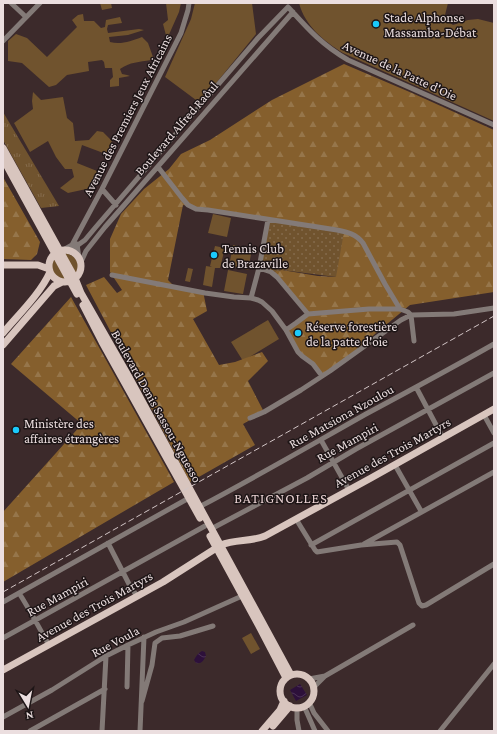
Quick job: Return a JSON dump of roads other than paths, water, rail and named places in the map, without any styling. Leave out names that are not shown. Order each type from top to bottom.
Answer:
[{"type":"main road","name":"Boulevard Denis Sassou-Nguesso","points":[[3,148],[63,251],[73,280],[102,342],[189,498],[219,546],[288,677]]},
{"type":"main road","name":"Boulevard Denis Sassou-Nguesso","points":[[3,159],[63,251]]},
{"type":"main road","points":[[3,265],[38,265],[63,251],[77,255],[80,260],[80,271],[73,280],[62,282],[54,286],[3,345]]},
{"type":"main road","points":[[3,333],[46,282],[50,259]]},
{"type":"main road","points":[[38,265],[49,271],[53,277],[62,282]]},
{"type":"main road","name":"Boulevard Denis Sassou-Nguesso","points":[[73,280],[129,377],[199,507],[208,528]]},
{"type":"main road","name":"Avenue des Trois Martyrs","points":[[3,670],[137,596],[219,546],[232,542],[261,538],[494,409]]},
{"type":"main road","points":[[219,546],[223,541],[232,542]]},
{"type":"main road","name":"Boulevard Denis Sassou-Nguesso","points":[[219,546],[242,596],[288,677]]},
{"type":"main road","points":[[262,731],[280,710],[297,704],[313,697],[313,684],[304,675],[297,674],[288,677],[282,683],[280,688],[281,695],[297,704]]},
{"type":"main road","points":[[268,731],[297,704]]},
{"type":"street","points":[[11,3],[26,17]]},
{"type":"street","points":[[3,40],[40,3]]},
{"type":"street","name":"Avenue des Premiers Jeux Africains","points":[[63,251],[72,245],[102,189],[180,33],[189,3]]},
{"type":"street","name":"Avenue de la Patte d'Oie","points":[[287,8],[289,8],[304,26],[323,44],[348,60],[494,125]]},
{"type":"street","name":"Boulevard Alfred Raôul","points":[[63,251],[77,246],[85,240],[258,38],[287,8]]},
{"type":"street","name":"Boulevard Alfred Raôul","points":[[80,260],[99,234],[293,12]]},
{"type":"street","points":[[158,167],[190,207],[345,231],[354,235],[363,243],[400,309]]},
{"type":"street","points":[[102,189],[116,204]]},
{"type":"street","points":[[251,298],[259,268],[268,220]]},
{"type":"street","name":"Avenue des Premiers Jeux Africains","points":[[78,235],[77,246],[80,260]]},
{"type":"street","points":[[259,268],[271,272],[277,277],[308,314]]},
{"type":"street","points":[[112,275],[205,293],[258,300],[272,311],[286,330],[298,352],[313,364],[322,376]]},
{"type":"street","points":[[250,418],[264,412],[330,371],[401,320],[411,315],[454,314],[494,308]]},
{"type":"street","points":[[286,330],[308,314],[369,309],[400,309],[411,315],[414,341]]},
{"type":"street","name":"Rue Matsiona Nzoulou","points":[[199,507],[247,482],[494,344]]},
{"type":"street","name":"Rue Mampiri","points":[[3,638],[123,572],[307,478],[494,373]]},
{"type":"street","points":[[416,387],[443,438]]},
{"type":"street","points":[[484,415],[494,434]]},
{"type":"street","points":[[321,440],[349,490]]},
{"type":"street","points":[[311,545],[494,443]]},
{"type":"street","points":[[395,465],[421,512]]},
{"type":"street","points":[[361,545],[494,472]]},
{"type":"street","points":[[3,602],[189,498]]},
{"type":"street","points":[[296,519],[314,550],[317,552],[395,541],[399,543],[419,603],[422,606],[494,564]]},
{"type":"street","points":[[108,543],[137,596]]},
{"type":"street","points":[[19,593],[49,645]]},
{"type":"street","name":"Rue Voula","points":[[3,717],[52,690],[106,656],[144,637],[184,622],[242,596]]},
{"type":"street","points":[[314,688],[325,676],[413,625]]},
{"type":"street","points":[[142,701],[152,665],[155,643],[162,638],[180,636],[213,626]]},
{"type":"street","points":[[140,731],[144,637]]},
{"type":"street","points":[[126,687],[128,645]]},
{"type":"street","points":[[102,731],[106,656]]},
{"type":"street","points":[[440,731],[494,664]]},
{"type":"street","points":[[309,679],[325,676]]},
{"type":"street","points":[[30,731],[105,689]]},
{"type":"street","points":[[297,704],[314,729],[328,731]]},
{"type":"street","points":[[297,704],[314,713],[328,731]]},
{"type":"street","points":[[297,704],[299,731]]},
{"type":"water","points":[[202,651],[205,652],[206,656],[201,663],[196,663],[194,660]]},
{"type":"water","points":[[300,684],[307,695],[296,701],[290,690]]},
{"type":"railway","points":[[3,592],[494,316]]},
{"type":"place","name":"Stade Alphonse Massamba-Débat","points":[[376,24]]},
{"type":"place","name":"Tennis Club de Brazaville","points":[[214,255]]},
{"type":"place","name":"Réserve forestière de la patte d'oie","points":[[298,333]]},
{"type":"place","name":"Ministère des affaires étrangères","points":[[16,430]]},
{"type":"district","name":"BATIGNOLLES","points":[[281,498]]}]
